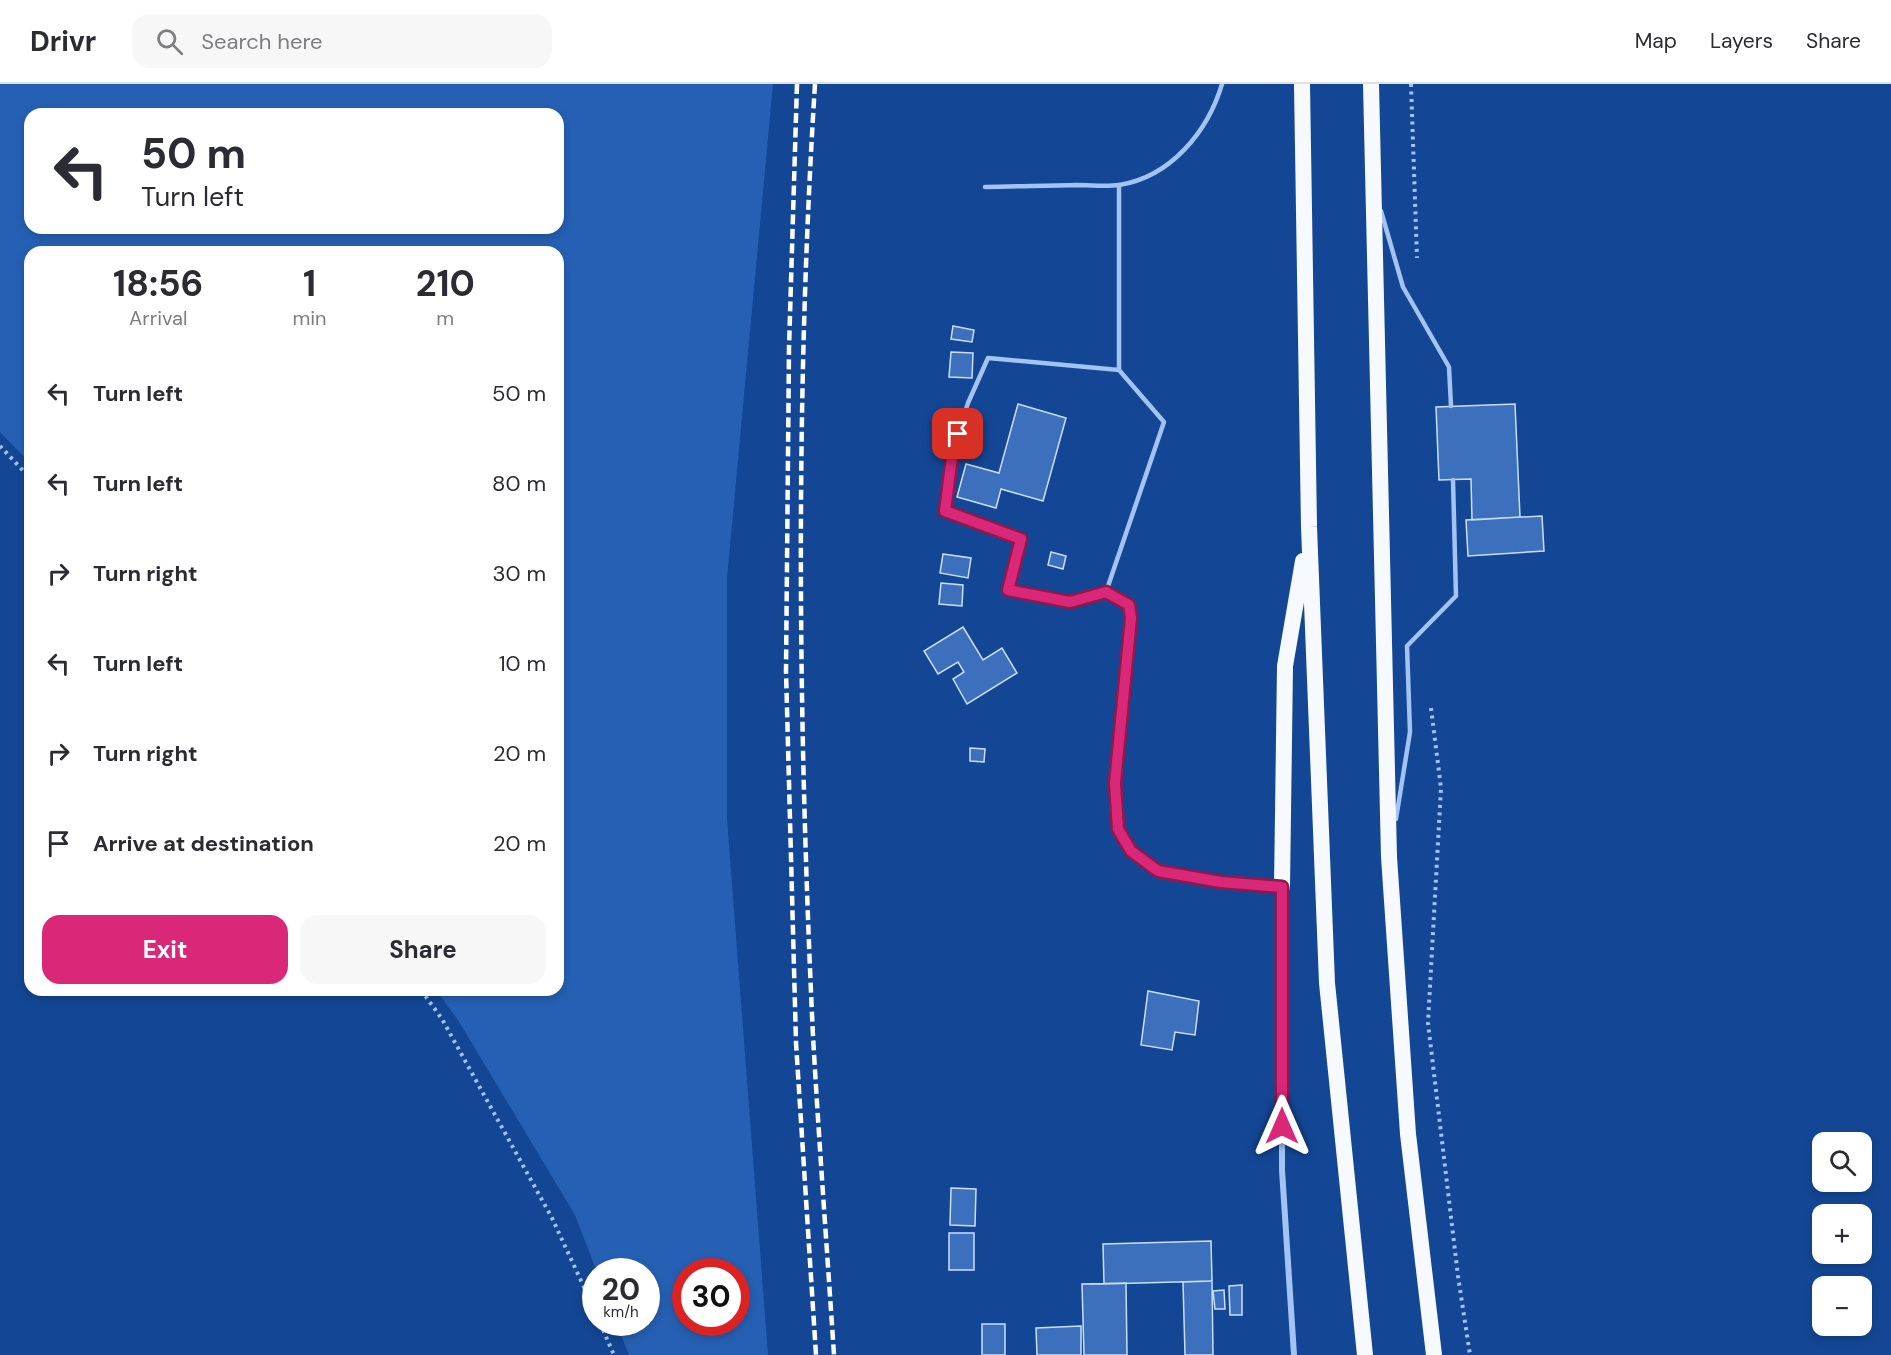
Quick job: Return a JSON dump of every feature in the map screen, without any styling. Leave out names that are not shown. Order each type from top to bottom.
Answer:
[{"type":"highway","points":[[1302,84],[1309,528],[1327,983],[1365,1355]]},
{"type":"highway","points":[[1371,84],[1371,180],[1389,857],[1408,1134],[1434,1355]]},
{"type":"highway","points":[[1282,887],[1285,666],[1309,528]]},
{"type":"street","points":[[1282,887],[1282,1170],[1294,1355]]},
{"type":"lane","points":[[985,187],[1119,185],[1148,176],[1174,159],[1194,139],[1211,116],[1222,84]]},
{"type":"lane","points":[[1371,180],[1403,287],[1449,367],[1451,406]]},
{"type":"lane","points":[[1106,592],[1164,422],[1119,370],[1119,185]]},
{"type":"lane","points":[[1119,370],[988,358],[968,403],[953,449],[945,511],[1021,539],[1008,590],[1070,602],[1106,592],[1129,605],[1131,618],[1115,783],[1118,829],[1131,851],[1158,871],[1221,882],[1282,887]]},
{"type":"lane","points":[[1389,857],[1410,732],[1407,646],[1456,596],[1452,480]]},
{"type":"path","points":[[1411,84],[1417,264],[1411,304]]},
{"type":"path","points":[[0,446],[24,472]]},
{"type":"path","points":[[1430,699],[1441,788],[1428,1023],[1458,1276],[1470,1355]]},
{"type":"path","points":[[425,996],[441,1019],[552,1218],[582,1283]]},
{"type":"path","points":[[606,1336],[614,1355]]},
{"type":"shaded area","points":[[0,84],[773,84],[727,578],[727,819],[768,1355],[629,1355],[621,1336],[660,1336],[660,1258],[592,1258],[575,1215],[458,1020],[440,996],[564,996],[564,246],[24,246],[24,457],[0,432]]},
{"type":"building","points":[[953,326],[974,330],[972,342],[951,339]]},
{"type":"building","points":[[951,352],[973,353],[972,378],[949,377]]},
{"type":"building","points":[[1018,404],[1066,418],[1043,501],[1001,489],[996,508],[957,497],[966,464],[999,473]]},
{"type":"building","points":[[1515,404],[1520,517],[1472,520],[1471,479],[1439,480],[1436,407]]},
{"type":"building","points":[[1542,516],[1544,551],[1468,556],[1466,520]]},
{"type":"building","points":[[1051,552],[1066,556],[1063,569],[1048,565]]},
{"type":"building","points":[[943,554],[971,558],[968,578],[940,573]]},
{"type":"building","points":[[941,583],[963,585],[962,606],[939,604]]},
{"type":"building","points":[[963,627],[983,660],[1002,648],[1017,673],[967,704],[953,679],[964,672],[958,662],[938,674],[924,651]]},
{"type":"building","points":[[970,748],[985,749],[984,762],[970,761]]},
{"type":"building","points":[[1148,991],[1199,1001],[1195,1035],[1175,1032],[1172,1050],[1141,1045]]},
{"type":"building","points":[[951,1188],[976,1189],[975,1226],[950,1225]]},
{"type":"building","points":[[949,1233],[974,1233],[974,1270],[949,1270]]},
{"type":"building","points":[[1211,1241],[1212,1281],[1104,1284],[1103,1244]]},
{"type":"building","points":[[1212,1281],[1213,1355],[1185,1355],[1183,1282]]},
{"type":"building","points":[[1126,1283],[1127,1355],[1084,1355],[1082,1284]]},
{"type":"building","points":[[1242,1285],[1242,1315],[1230,1315],[1229,1286]]},
{"type":"building","points":[[1224,1290],[1225,1309],[1215,1309],[1213,1291]]},
{"type":"building","points":[[982,1324],[1005,1324],[1005,1355],[982,1355]]},
{"type":"building","points":[[1081,1326],[1081,1355],[1037,1355],[1036,1328]]},
{"type":"railway","points":[[797,84],[789,348],[786,671],[796,1043],[816,1355]]},
{"type":"railway","points":[[815,84],[804,322],[802,679],[813,1036],[834,1355]]},
{"type":"route","points":[[958,434],[953,449],[945,511],[1021,539],[1008,590],[1070,602],[1106,592],[1129,605],[1131,618],[1115,783],[1118,829],[1131,851],[1158,871],[1221,882],[1282,887],[1282,1126]]}]
